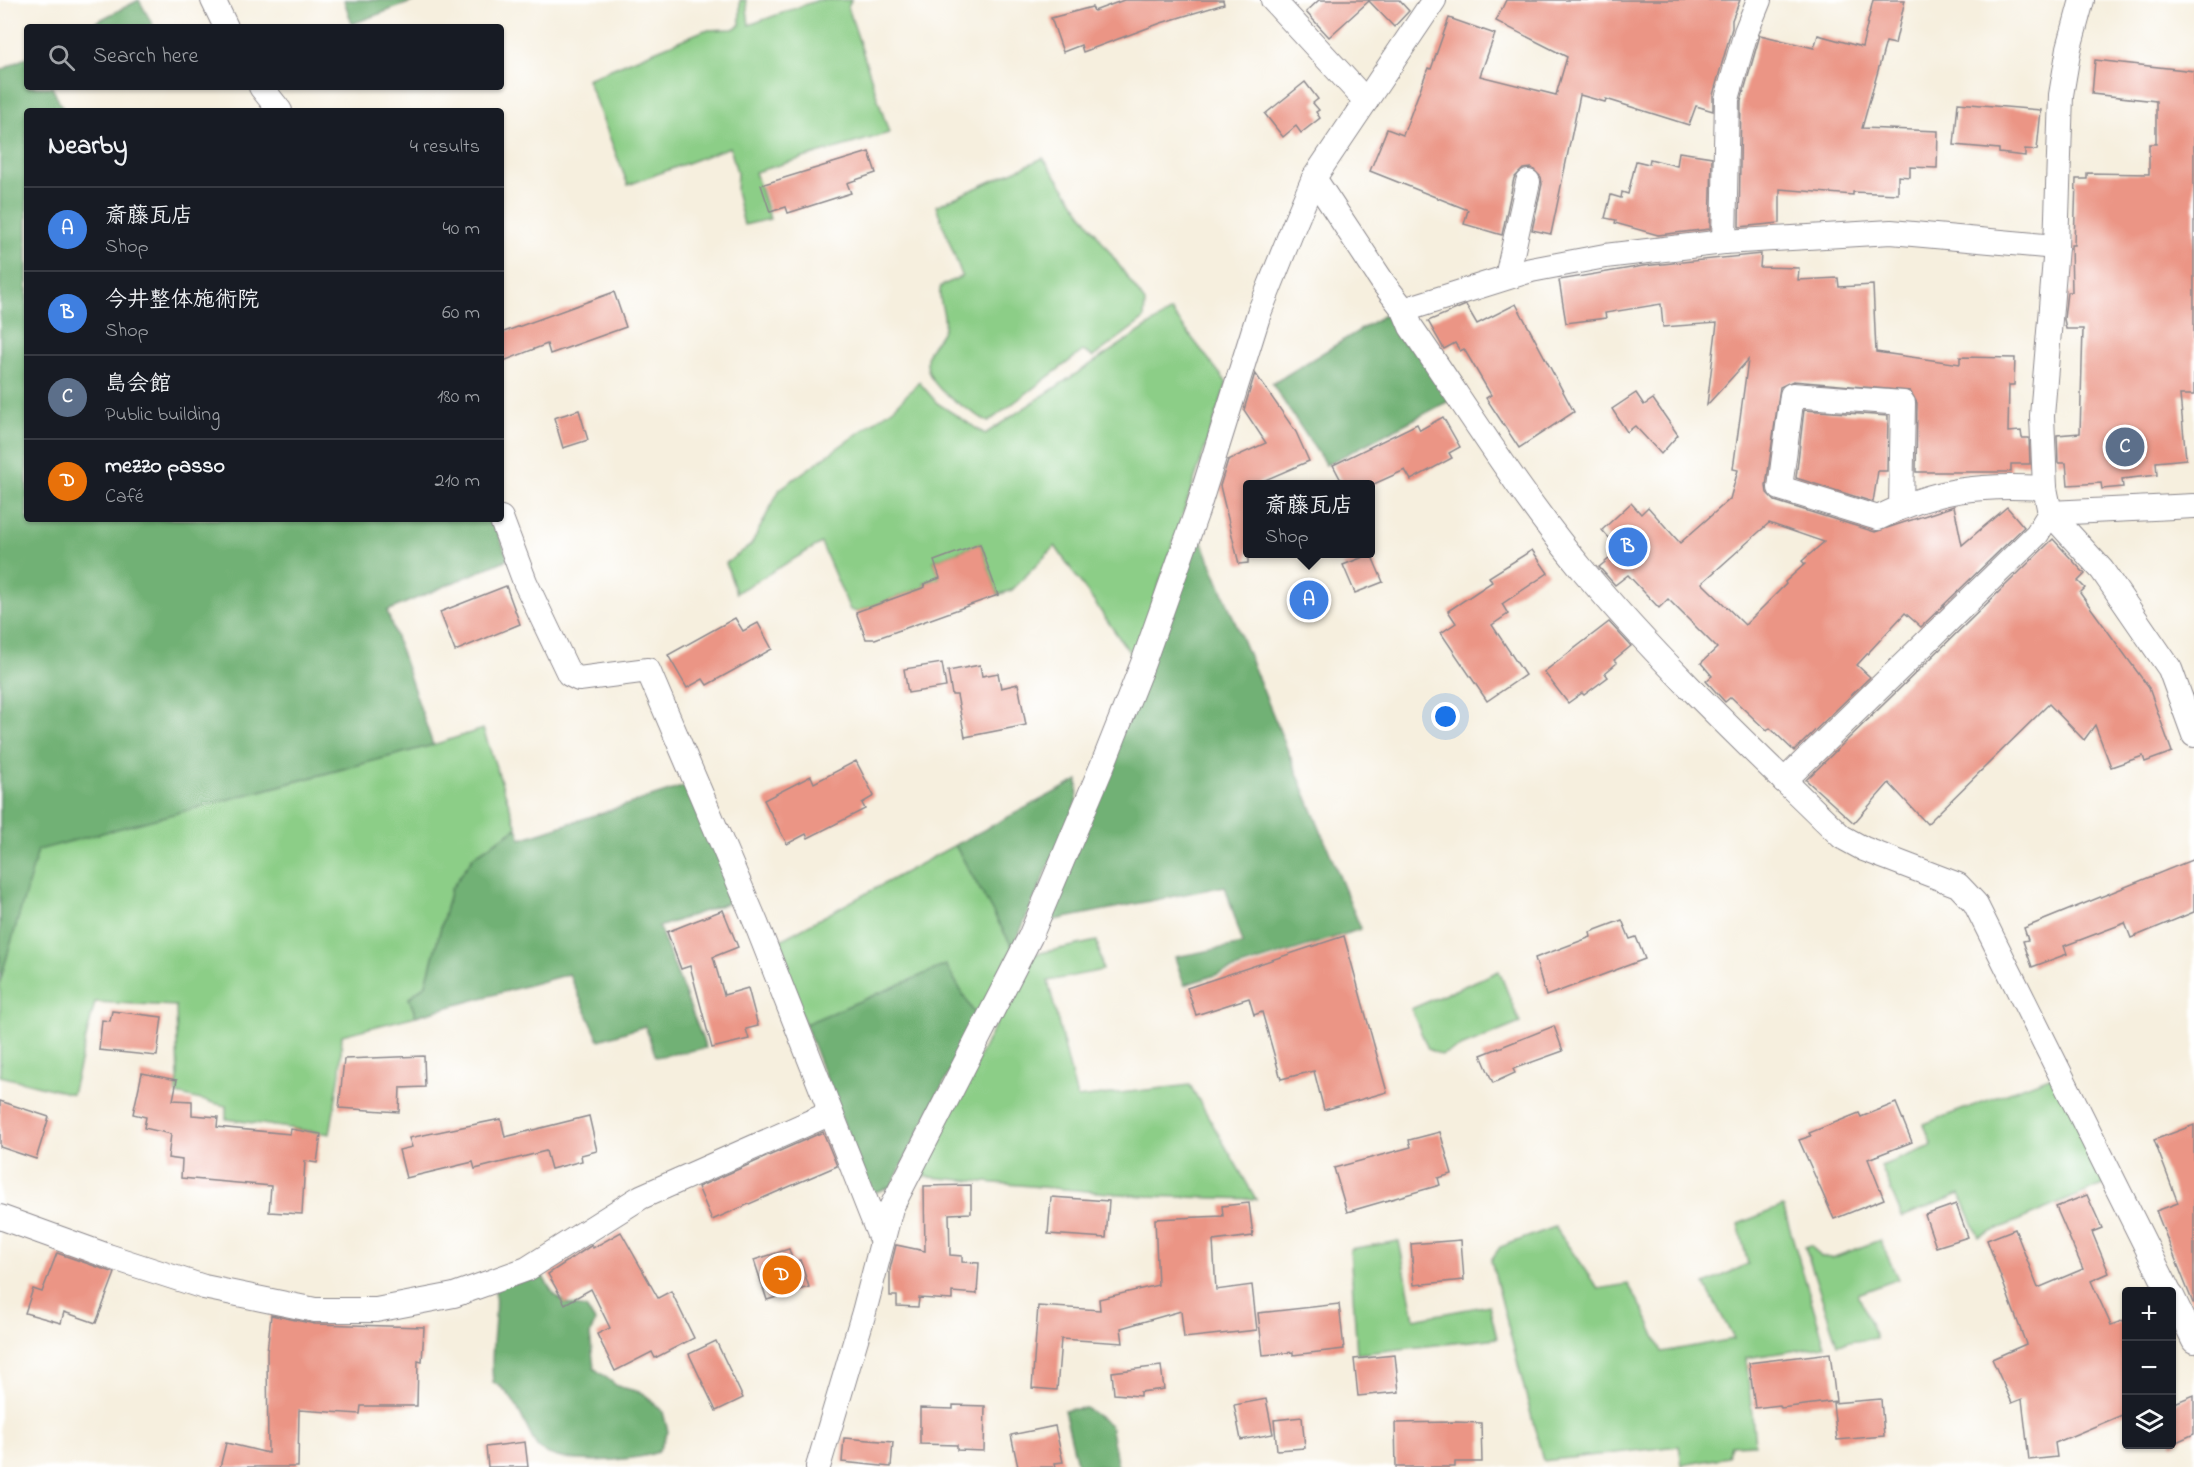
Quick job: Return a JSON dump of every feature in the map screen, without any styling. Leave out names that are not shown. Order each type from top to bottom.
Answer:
[{"type":"street","points":[[213,0],[225,24]]},
{"type":"street","points":[[1273,0],[1366,101]]},
{"type":"street","points":[[818,1467],[891,1208],[1030,937],[1103,764],[1143,663],[1197,511],[1259,313],[1314,178],[1434,0]]},
{"type":"street","points":[[1724,242],[1727,99],[1746,32],[1759,0]]},
{"type":"street","points":[[2082,0],[2069,48],[2061,95],[2056,247],[2042,416],[2044,488],[2050,513],[2102,570],[2170,669],[2194,735]]},
{"type":"street","points":[[263,90],[278,108]]},
{"type":"street","points":[[1314,178],[1384,285],[1404,310],[1411,327],[1514,478],[1581,568],[1645,640],[1842,837],[1864,849],[1958,885],[1976,903],[2167,1287]]},
{"type":"street","points":[[1507,277],[1528,182]]},
{"type":"street","points":[[1404,310],[1507,277],[1605,256],[1724,242],[1891,232],[2056,247]]},
{"type":"street","points":[[1901,506],[1903,403],[1792,396],[1780,488],[1878,518],[1901,506],[1946,491],[1990,485],[2044,488]]},
{"type":"street","points":[[2050,513],[2194,506]]},
{"type":"street","points":[[1784,781],[2037,534],[2050,513]]},
{"type":"street","points":[[502,522],[525,582],[569,674],[579,680],[648,670],[756,923],[882,1242]]},
{"type":"street","points":[[0,1217],[108,1257],[204,1287],[315,1310],[376,1310],[454,1295],[527,1269],[641,1197],[831,1113]]},
{"type":"street","points":[[2176,1304],[2194,1341]]},
{"type":"green space","points":[[139,0],[152,24],[92,24]]},
{"type":"green space","points":[[344,0],[417,0],[352,24]]},
{"type":"green space","points":[[740,0],[746,0],[749,25],[818,0],[851,0],[848,7],[889,133],[755,172],[770,219],[744,225],[736,191],[737,173],[730,147],[628,185],[587,79],[705,30],[733,29],[740,25]]},
{"type":"green space","points":[[24,59],[24,90],[54,90],[62,108],[24,108],[24,522],[494,522],[508,559],[387,611],[433,745],[38,850],[0,981],[0,71]]},
{"type":"green space","points":[[1043,158],[1145,302],[1144,319],[1093,357],[1083,351],[988,422],[946,395],[930,376],[927,366],[929,350],[941,334],[945,322],[940,296],[941,286],[962,276],[936,206]]},
{"type":"green space","points":[[1394,309],[1453,399],[1326,465],[1272,384]]},
{"type":"green space","points":[[1171,311],[1227,383],[1134,659],[1055,546],[1012,590],[998,595],[980,544],[934,561],[940,578],[924,583],[925,587],[856,612],[850,610],[821,543],[736,593],[726,563],[751,545],[780,489],[895,407],[919,382],[937,403],[985,434]]},
{"type":"green space","points":[[1201,539],[1361,929],[1184,985],[1175,957],[1243,944],[1225,886],[1045,922],[1197,540]]},
{"type":"green space","points":[[483,729],[517,828],[474,856],[451,889],[426,984],[409,998],[416,1016],[342,1035],[340,1073],[330,1134],[226,1119],[226,1106],[176,1094],[178,1080],[176,1006],[95,1002],[72,1094],[0,1076],[0,981],[37,850],[433,745]]},
{"type":"green space","points":[[1078,780],[1077,801],[1013,948],[955,845]]},
{"type":"green space","points":[[691,784],[736,900],[659,927],[706,1048],[656,1057],[645,1026],[599,1040],[569,974],[416,1016],[409,998],[426,984],[451,889],[474,856],[517,828],[521,839]]},
{"type":"green space","points":[[955,845],[1013,948],[977,1018],[805,1024],[773,944]]},
{"type":"green space","points":[[1097,941],[1103,970],[1048,981],[1077,1098],[1190,1085],[1256,1199],[1143,1196],[918,1176],[1031,955]]},
{"type":"green space","points":[[946,965],[977,1018],[891,1187],[876,1192],[869,1190],[805,1024]]},
{"type":"green space","points":[[1499,971],[1520,1023],[1441,1055],[1428,1049],[1411,1009]]},
{"type":"green space","points":[[2055,1075],[2107,1183],[1979,1237],[1960,1194],[1902,1217],[1881,1166],[1932,1146],[1924,1124]]},
{"type":"green space","points":[[1783,1206],[1825,1346],[1746,1358],[1755,1444],[1731,1445],[1728,1457],[1682,1465],[1679,1446],[1543,1461],[1491,1260],[1500,1247],[1555,1227],[1598,1289],[1628,1284],[1644,1311],[1662,1352],[1734,1339],[1705,1284],[1748,1264],[1738,1224]]},
{"type":"green space","points":[[1880,1240],[1898,1279],[1858,1294],[1876,1338],[1837,1344],[1805,1247],[1811,1245],[1821,1257],[1832,1258]]},
{"type":"green space","points":[[1399,1241],[1414,1319],[1489,1305],[1497,1338],[1357,1354],[1350,1249]]},
{"type":"green space","points":[[539,1270],[556,1296],[568,1304],[586,1308],[595,1321],[590,1335],[594,1368],[617,1386],[643,1393],[663,1412],[668,1432],[658,1452],[631,1458],[594,1461],[576,1460],[546,1453],[537,1446],[514,1402],[493,1382],[495,1288]]},
{"type":"green space","points":[[1086,1408],[1110,1425],[1118,1467],[1078,1467],[1064,1410]]},
{"type":"building","points":[[1124,0],[1223,0],[1224,4],[1161,23],[1083,52],[1081,45],[1063,52],[1051,18],[1092,7],[1094,11]]},
{"type":"building","points":[[1319,0],[1399,0],[1409,11],[1394,27],[1369,1],[1329,37],[1306,12]]},
{"type":"building","points":[[1506,0],[1740,0],[1732,20],[1732,28],[1713,95],[1713,111],[1696,106],[1689,125],[1606,99],[1605,102],[1580,95],[1551,234],[1532,230],[1542,184],[1541,177],[1532,168],[1523,169],[1514,178],[1502,235],[1464,224],[1468,210],[1370,171],[1387,129],[1403,135],[1428,68],[1431,69],[1449,18],[1495,34],[1480,76],[1556,95],[1567,57],[1496,21]]},
{"type":"building","points":[[1873,0],[1905,0],[1895,44],[1886,42],[1862,128],[1938,131],[1937,168],[1910,167],[1910,177],[1898,176],[1898,194],[1853,192],[1853,195],[1780,189],[1780,223],[1739,227],[1741,101],[1760,35],[1814,48],[1818,35],[1862,47]]},
{"type":"building","points":[[2095,60],[2194,71],[2194,395],[2180,395],[2186,459],[2156,462],[2157,475],[2122,479],[2123,487],[2102,489],[2101,483],[2068,485],[2066,463],[2058,463],[2057,435],[2080,433],[2083,329],[2066,329],[2064,319],[2067,292],[2072,292],[2071,245],[2074,245],[2076,179],[2087,179],[2087,173],[2149,174],[2149,144],[2156,144],[2156,101],[2092,94]]},
{"type":"building","points":[[1305,82],[1318,99],[1313,103],[1319,110],[1316,112],[1320,118],[1301,133],[1296,126],[1283,137],[1265,114]]},
{"type":"building","points":[[1958,103],[2041,110],[2037,150],[2025,149],[2025,156],[1999,153],[1999,149],[1954,145]]},
{"type":"building","points":[[869,152],[876,173],[847,183],[851,193],[788,213],[786,207],[770,212],[761,185]]},
{"type":"building","points":[[1679,152],[1712,157],[1710,229],[1658,235],[1605,218],[1611,195],[1621,198],[1622,192],[1628,194],[1636,161],[1649,164],[1650,159],[1677,166]]},
{"type":"building","points":[[1761,254],[1760,267],[1799,268],[1798,280],[1838,278],[1839,287],[1873,285],[1876,352],[1960,364],[1960,357],[2015,358],[2014,385],[2009,385],[2008,432],[2021,431],[2022,438],[2029,438],[2030,464],[2011,464],[2011,472],[1916,472],[1917,403],[1910,391],[1793,381],[1780,387],[1766,486],[1767,493],[1775,501],[1875,532],[1954,506],[1962,545],[2007,507],[2024,527],[1921,627],[1905,613],[1857,665],[1870,677],[1794,751],[1770,728],[1767,731],[1731,697],[1725,702],[1706,681],[1712,676],[1701,663],[1717,648],[1668,599],[1659,608],[1628,575],[1615,585],[1599,567],[1620,550],[1602,530],[1631,503],[1641,514],[1648,507],[1680,543],[1730,499],[1738,470],[1733,469],[1748,360],[1707,405],[1717,323],[1663,327],[1661,304],[1605,313],[1606,318],[1566,323],[1559,280],[1643,266]],"holes":[[[1769,523],[1824,542],[1802,561],[1805,564],[1745,625],[1702,583]]]},
{"type":"building","points":[[614,292],[626,327],[550,354],[547,344],[504,361],[504,332]]},
{"type":"building","points":[[1516,304],[1574,412],[1519,448],[1486,398],[1491,395],[1464,349],[1460,351],[1455,343],[1444,349],[1428,321],[1466,305],[1477,324]]},
{"type":"building","points":[[1255,373],[1296,432],[1309,461],[1265,480],[1243,480],[1243,558],[1248,558],[1248,563],[1239,564],[1220,486],[1228,460],[1266,443],[1244,410]]},
{"type":"building","points":[[1636,393],[1644,405],[1653,399],[1678,435],[1661,454],[1635,426],[1627,432],[1612,409]]},
{"type":"building","points":[[579,410],[588,440],[563,448],[554,418]]},
{"type":"building","points":[[1804,410],[1888,416],[1887,471],[1878,471],[1873,502],[1796,478]]},
{"type":"building","points":[[1443,417],[1460,447],[1449,453],[1452,458],[1411,480],[1405,470],[1375,484],[1375,480],[1341,480],[1333,465],[1417,424],[1420,430]]},
{"type":"building","points":[[2053,539],[2085,574],[2078,581],[2085,588],[2080,593],[2149,688],[2172,752],[2145,762],[2143,756],[2111,767],[2095,725],[2084,740],[2049,704],[1927,824],[1889,783],[1854,823],[1806,780]]},
{"type":"building","points":[[980,544],[998,595],[875,639],[866,639],[856,612],[925,587],[924,584],[940,578],[934,561]]},
{"type":"building","points":[[1532,550],[1548,573],[1502,604],[1508,614],[1492,625],[1525,675],[1487,701],[1441,633],[1456,623],[1448,611],[1492,582],[1489,577]]},
{"type":"building","points":[[1361,558],[1373,558],[1383,582],[1355,593],[1343,565]]},
{"type":"building","points":[[506,586],[520,624],[455,651],[440,612]]},
{"type":"building","points":[[735,618],[743,631],[758,623],[772,649],[707,685],[703,679],[687,688],[668,655]]},
{"type":"building","points":[[1609,622],[1631,646],[1614,660],[1617,663],[1605,673],[1608,677],[1584,695],[1582,693],[1568,703],[1544,672]]},
{"type":"building","points":[[942,663],[946,687],[908,693],[904,669]]},
{"type":"building","points":[[980,665],[982,676],[998,673],[1001,688],[1018,684],[1026,725],[965,737],[957,695],[952,695],[948,671]]},
{"type":"building","points":[[856,761],[874,796],[862,803],[865,809],[808,838],[806,834],[787,844],[764,800],[811,776],[814,783]]},
{"type":"building","points":[[2194,859],[2194,912],[2131,938],[2125,923],[2064,946],[2067,954],[2032,967],[2023,941],[2028,940],[2024,928]]},
{"type":"building","points":[[723,910],[738,947],[713,957],[724,995],[748,988],[758,1026],[746,1029],[749,1039],[712,1048],[690,966],[681,969],[667,932]]},
{"type":"building","points":[[1622,920],[1630,939],[1636,937],[1645,959],[1546,996],[1535,958],[1591,937],[1590,932]]},
{"type":"building","points":[[1344,936],[1387,1092],[1324,1110],[1314,1071],[1281,1079],[1262,1012],[1254,1015],[1249,998],[1196,1015],[1187,988]]},
{"type":"building","points":[[112,1011],[162,1017],[157,1056],[99,1050],[102,1020],[110,1021]]},
{"type":"building","points":[[1554,1026],[1563,1051],[1513,1069],[1515,1073],[1493,1083],[1481,1055]]},
{"type":"building","points":[[424,1056],[425,1087],[400,1088],[399,1112],[339,1108],[344,1059]]},
{"type":"building","points":[[142,1073],[177,1080],[173,1100],[192,1101],[192,1115],[218,1117],[217,1127],[290,1134],[291,1129],[321,1134],[317,1163],[305,1161],[302,1214],[269,1212],[271,1186],[181,1178],[182,1160],[168,1158],[171,1134],[144,1128],[146,1117],[133,1114]]},
{"type":"building","points":[[0,1101],[49,1117],[36,1159],[0,1147]]},
{"type":"building","points":[[1896,1103],[1912,1142],[1868,1159],[1884,1199],[1834,1219],[1799,1140],[1811,1136],[1809,1133],[1859,1113],[1861,1117]]},
{"type":"building","points":[[589,1116],[597,1151],[581,1155],[582,1161],[551,1169],[546,1151],[475,1169],[473,1162],[406,1178],[399,1150],[412,1147],[409,1138],[501,1119],[505,1137]]},
{"type":"building","points":[[2194,1125],[2193,1303],[2156,1211],[2178,1203],[2154,1140]]},
{"type":"building","points":[[823,1132],[837,1166],[712,1220],[698,1187]]},
{"type":"building","points":[[1440,1132],[1452,1174],[1438,1178],[1440,1185],[1347,1212],[1334,1168],[1411,1147],[1409,1140]]},
{"type":"building","points":[[971,1185],[971,1213],[949,1214],[950,1255],[962,1256],[962,1262],[979,1263],[977,1294],[952,1292],[952,1300],[919,1298],[918,1307],[897,1306],[897,1296],[890,1296],[890,1269],[896,1245],[925,1251],[924,1186]]},
{"type":"building","points":[[2087,1195],[2102,1228],[2092,1232],[2109,1273],[2091,1281],[2111,1325],[2122,1321],[2122,1415],[2055,1443],[2057,1457],[2029,1460],[2022,1399],[2012,1403],[1992,1359],[2026,1344],[1987,1240],[2015,1229],[2038,1288],[2083,1269],[2056,1207]]},
{"type":"building","points":[[1051,1197],[1109,1201],[1106,1238],[1048,1234]]},
{"type":"building","points":[[1249,1203],[1253,1236],[1213,1241],[1216,1290],[1252,1285],[1257,1330],[1184,1338],[1181,1311],[1121,1328],[1123,1343],[1061,1339],[1057,1390],[1032,1388],[1038,1306],[1100,1310],[1099,1299],[1158,1285],[1155,1219],[1223,1216],[1222,1206]]},
{"type":"building","points":[[1956,1204],[1968,1237],[1936,1247],[1925,1215]]},
{"type":"building","points":[[621,1232],[658,1298],[671,1291],[694,1338],[655,1358],[652,1352],[615,1371],[597,1334],[610,1328],[591,1289],[565,1304],[548,1274],[592,1245],[593,1248]]},
{"type":"building","points":[[1461,1240],[1464,1280],[1414,1285],[1411,1244]]},
{"type":"building","points":[[789,1249],[793,1262],[800,1260],[809,1287],[767,1300],[754,1260]]},
{"type":"building","points":[[57,1253],[115,1273],[96,1323],[64,1312],[61,1323],[25,1313],[33,1289],[42,1292]]},
{"type":"building","points":[[1339,1304],[1344,1349],[1293,1355],[1293,1352],[1263,1355],[1258,1313]]},
{"type":"building","points":[[271,1315],[315,1324],[424,1327],[422,1362],[418,1361],[417,1406],[361,1406],[360,1414],[299,1410],[298,1467],[220,1467],[226,1443],[268,1453],[267,1352]]},
{"type":"building","points":[[716,1341],[743,1398],[716,1411],[689,1354]]},
{"type":"building","points":[[1830,1353],[1836,1401],[1781,1408],[1780,1405],[1755,1408],[1749,1363]]},
{"type":"building","points":[[1395,1355],[1399,1392],[1358,1396],[1354,1359]]},
{"type":"building","points":[[1161,1366],[1164,1389],[1140,1392],[1140,1396],[1114,1394],[1112,1372]]},
{"type":"building","points":[[2194,1395],[2194,1434],[2176,1442],[2176,1402]]},
{"type":"building","points":[[1266,1399],[1273,1434],[1241,1440],[1234,1405]]},
{"type":"building","points":[[1881,1399],[1884,1436],[1837,1440],[1833,1403]]},
{"type":"building","points":[[953,1405],[985,1406],[984,1451],[957,1450],[957,1445],[920,1444],[920,1408],[953,1409]]},
{"type":"building","points":[[1302,1417],[1305,1448],[1277,1450],[1274,1420]]},
{"type":"building","points":[[1395,1423],[1481,1423],[1482,1462],[1455,1462],[1455,1467],[1396,1467]]},
{"type":"building","points":[[1055,1426],[1063,1462],[1055,1463],[1056,1467],[1018,1467],[1011,1435]]},
{"type":"building","points":[[844,1438],[893,1442],[891,1467],[842,1462]]},
{"type":"building","points":[[525,1442],[528,1467],[488,1467],[486,1447]]},
{"type":"place","name":"島会館","points":[[2125,447]]},
{"type":"place","name":"今井整体施術院","points":[[1628,547]]},
{"type":"place","name":"斎藤瓦店","points":[[1309,600]]},
{"type":"place","name":"mezzo passo","points":[[782,1275]]}]
